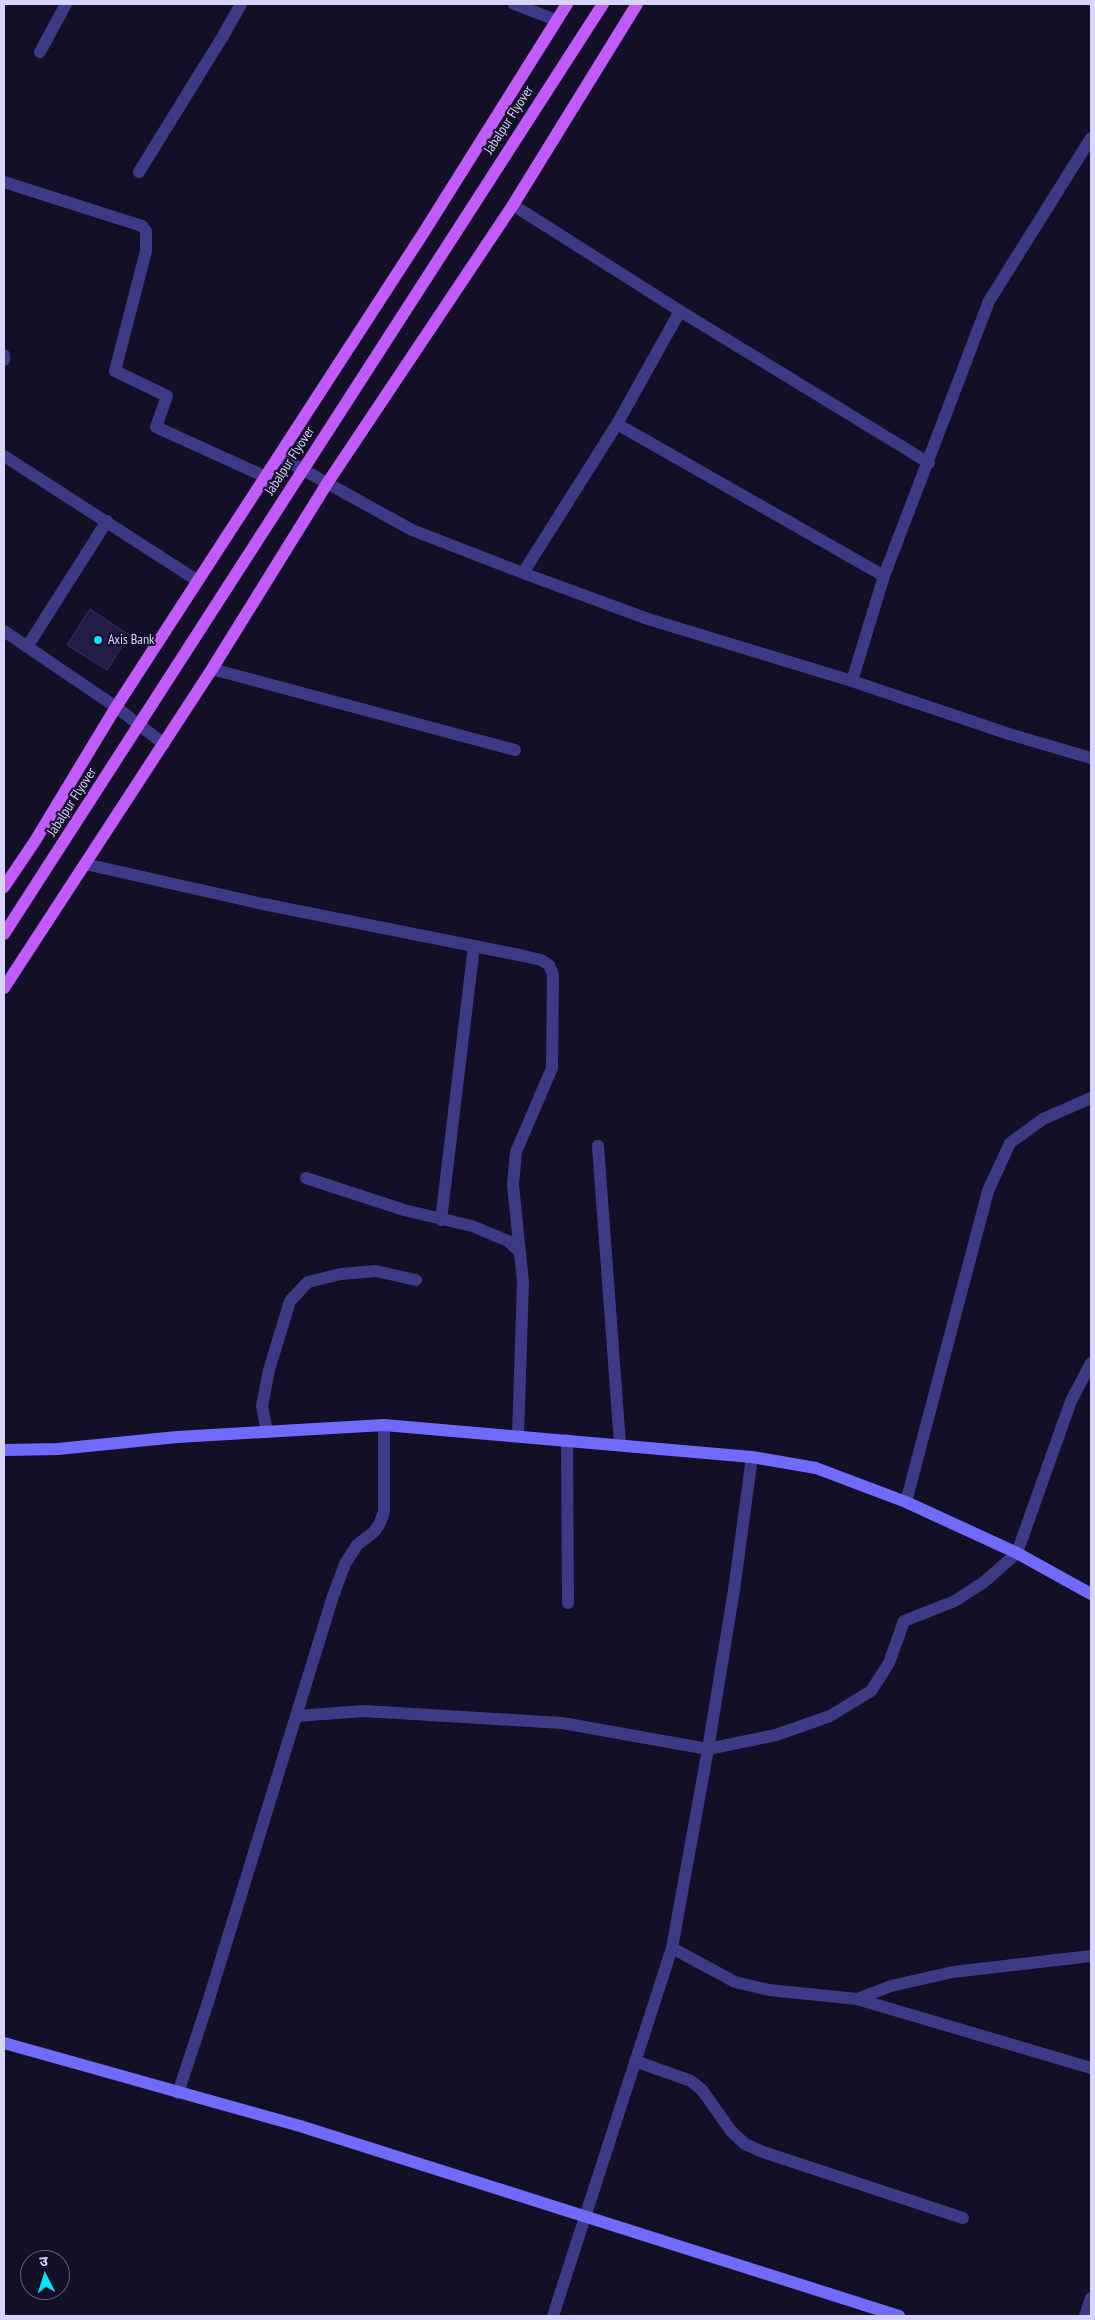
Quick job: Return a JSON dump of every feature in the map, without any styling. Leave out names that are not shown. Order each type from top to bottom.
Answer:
[{"type":"main road","points":[[4,887],[35,841],[116,707],[280,457],[567,4]]},
{"type":"main road","name":"Jabalpur Flyover","points":[[4,934],[602,4]]},
{"type":"main road","points":[[4,988],[164,744],[328,482],[513,205],[637,4]]},
{"type":"street","points":[[40,52],[66,4]]},
{"type":"street","points":[[139,172],[241,4]]},
{"type":"street","points":[[514,4],[556,20]]},
{"type":"street","points":[[852,680],[884,576],[990,301],[1091,138]]},
{"type":"street","points":[[4,182],[142,226],[146,231],[146,251],[115,371],[167,396],[156,427],[266,477]]},
{"type":"street","points":[[513,205],[680,311],[929,463]]},
{"type":"street","points":[[523,574],[617,424],[680,311]]},
{"type":"street","points":[[617,424],[884,576]]},
{"type":"street","points":[[4,456],[198,580]]},
{"type":"street","points":[[280,457],[412,530],[523,574],[648,619],[852,680],[1009,734],[1091,758]]},
{"type":"street","points":[[27,648],[107,521]]},
{"type":"street","points":[[4,631],[116,707],[164,744]]},
{"type":"street","points":[[212,669],[514,750]]},
{"type":"street","points":[[85,864],[263,904],[541,960],[549,965],[553,975],[552,1068],[516,1152],[513,1185],[523,1282],[518,1436]]},
{"type":"street","points":[[441,1220],[474,946]]},
{"type":"street","points":[[906,1502],[988,1191],[1010,1143],[1043,1119],[1091,1098]]},
{"type":"street","points":[[598,1146],[620,1444]]},
{"type":"street","points":[[306,1178],[404,1210],[472,1226],[508,1241],[519,1251]]},
{"type":"street","points":[[268,1432],[262,1406],[269,1370],[290,1300],[308,1282],[341,1274],[376,1272],[416,1280]]},
{"type":"street","points":[[296,1716],[364,1711],[562,1723],[708,1749],[776,1735],[830,1716],[870,1691],[889,1663],[904,1620],[955,1601],[984,1582],[1017,1553],[1071,1402],[1091,1363]]},
{"type":"street","points":[[178,2093],[345,1564],[357,1545],[374,1532],[380,1523],[384,1511],[384,1425]]},
{"type":"street","points":[[4,1450],[58,1449],[177,1437],[384,1425],[620,1444],[752,1457],[816,1468],[906,1502],[1017,1553],[1091,1594]]},
{"type":"street","points":[[566,1440],[568,1603]]},
{"type":"street","points":[[553,2316],[672,1948],[708,1749],[734,1590],[752,1457]]},
{"type":"street","points":[[672,1948],[735,1982],[769,1990],[858,1999],[1091,2068]]},
{"type":"street","points":[[858,1999],[891,1986],[953,1972],[1091,1956]]},
{"type":"street","points":[[4,2043],[300,2126],[900,2316]]},
{"type":"street","points":[[635,2061],[691,2081],[702,2090],[731,2131],[746,2144],[763,2152],[962,2218]]},
{"type":"street","points":[[1085,2316],[1091,2298]]},
{"type":"building","name":"Axis Bank","points":[[90,609],[129,635],[107,670],[67,645]]},
{"type":"place","name":"Axis Bank","points":[[98,640]]}]
